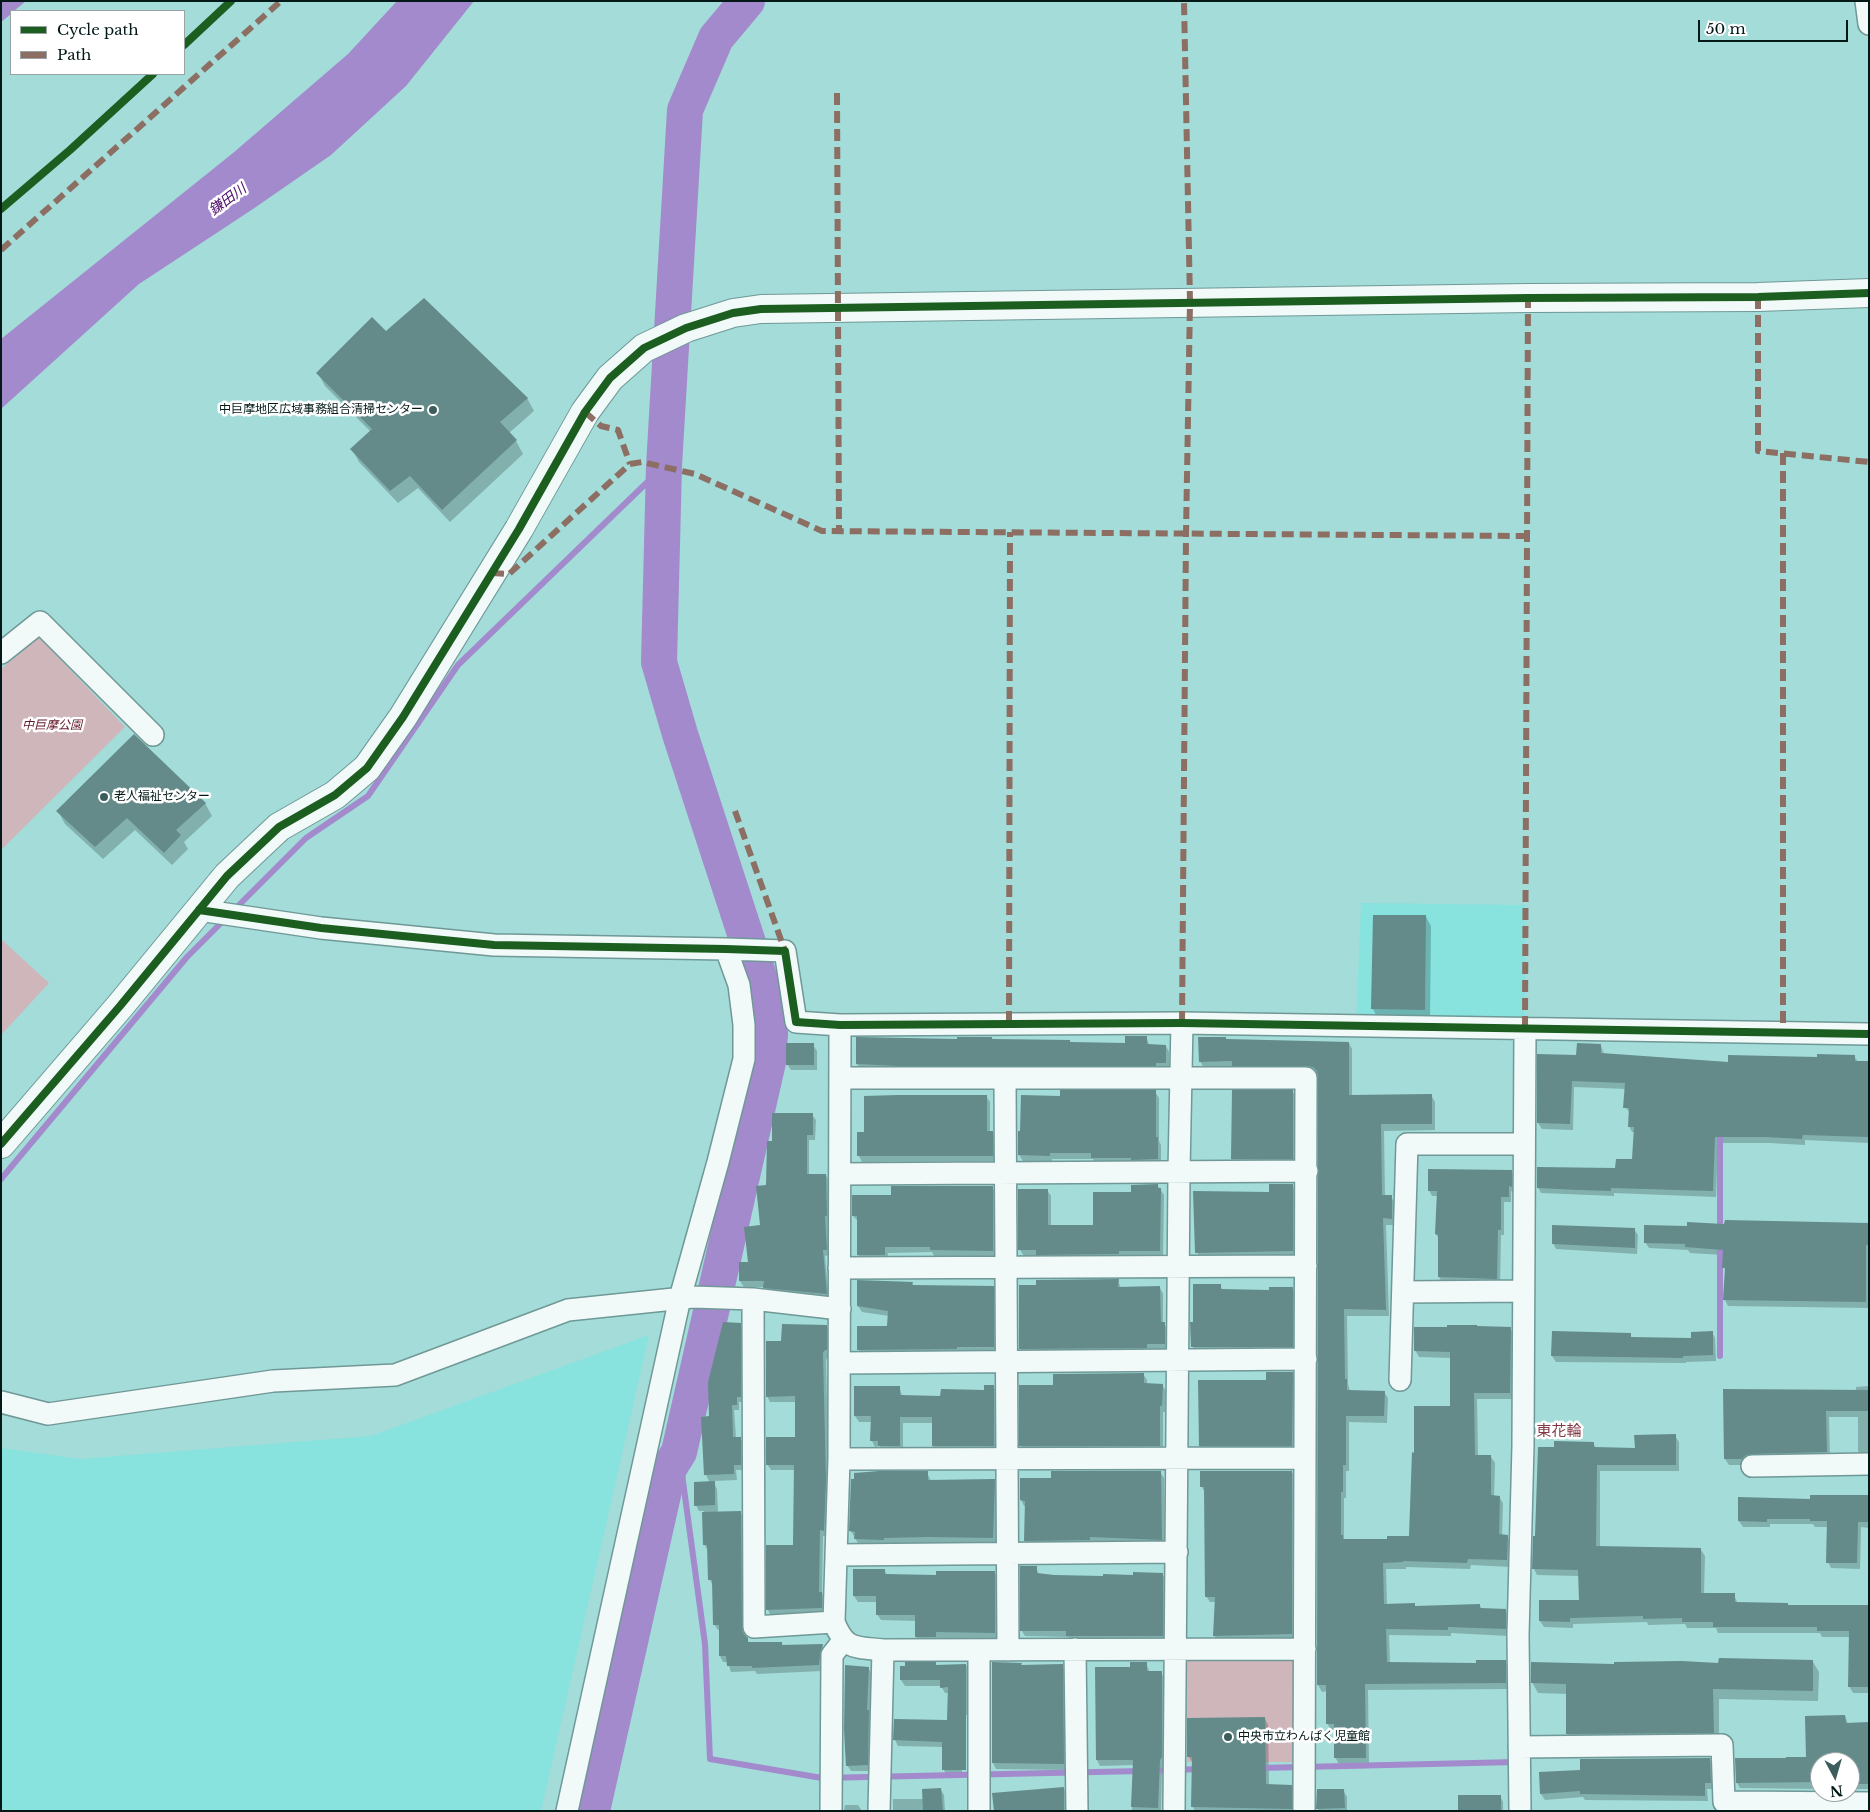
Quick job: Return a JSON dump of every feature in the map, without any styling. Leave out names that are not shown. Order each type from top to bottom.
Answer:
[{"type":"street","points":[[1866,1],[1869,24]]},
{"type":"street","points":[[1,1144],[227,876],[279,827],[335,795],[366,768],[414,700],[523,520],[585,412],[610,378],[644,348],[686,328],[733,313],[761,309],[1528,298],[1758,297],[1869,293]]},
{"type":"street","points":[[1,653],[40,622],[153,735]]},
{"type":"street","points":[[199,910],[321,928],[494,945],[732,949],[786,952],[796,1022],[840,1025],[1182,1023],[1869,1034]]},
{"type":"street","points":[[567,1811],[716,1171],[744,1059],[744,1025],[732,949]]},
{"type":"street","points":[[1174,1811],[1182,1023]]},
{"type":"street","points":[[840,1025],[840,1363],[834,1622],[843,1641],[851,1647],[883,1650],[1305,1649]]},
{"type":"street","points":[[1520,1811],[1518,1635],[1523,1446],[1525,1028]]},
{"type":"street","points":[[840,1078],[1306,1078],[1304,1811]]},
{"type":"street","points":[[1005,1078],[1008,1650]]},
{"type":"street","points":[[1400,1380],[1408,1144],[1524,1144]]},
{"type":"street","points":[[840,1174],[1307,1171]]},
{"type":"street","points":[[839,1268],[1306,1266]]},
{"type":"street","points":[[1403,1292],[1523,1291]]},
{"type":"street","points":[[1,1402],[48,1414],[273,1381],[395,1375],[568,1310],[687,1298],[725,1297],[840,1310]]},
{"type":"street","points":[[753,1299],[754,1627],[834,1622]]},
{"type":"street","points":[[840,1363],[1306,1359]]},
{"type":"street","points":[[839,1459],[1306,1458]]},
{"type":"street","points":[[1752,1466],[1869,1464]]},
{"type":"street","points":[[836,1555],[1177,1552]]},
{"type":"street","points":[[831,1801],[832,1656],[843,1641]]},
{"type":"street","points":[[1076,1649],[1076,1811]]},
{"type":"street","points":[[879,1800],[883,1650]]},
{"type":"street","points":[[978,1811],[979,1650]]},
{"type":"street","points":[[1519,1754],[1722,1745],[1724,1802],[1869,1803]]},
{"type":"shaded area","points":[[1361,903],[1525,905],[1525,1028],[1356,1026]]},
{"type":"shaded area","points":[[649,1335],[541,1811],[1,1811],[1,1448],[80,1459],[371,1436]]},
{"type":"green space","name":"中巨摩公園","points":[[39,637],[125,727],[1,850],[1,669]]},
{"type":"green space","points":[[1,939],[49,983],[1,1035]]},
{"type":"green space","points":[[1187,1658],[1298,1658],[1298,1762],[1187,1762]]},
{"type":"water","points":[[1,1],[26,1],[15,10],[10,10],[10,15],[1,22]]},
{"type":"water","name":"鎌田川","points":[[397,1],[474,1],[406,86],[331,155],[139,284],[1,409],[1,339],[233,153],[348,54]]},
{"type":"building","name":"中巨摩地区広域事務組合清掃センター","points":[[424,298],[528,398],[500,422],[517,440],[442,510],[410,476],[390,491],[350,449],[372,429],[316,373],[372,317],[386,331]]},
{"type":"building","name":"老人福祉センター","points":[[134,734],[206,803],[176,830],[181,835],[164,853],[127,818],[95,847],[56,811]]},
{"type":"building","points":[[1373,915],[1426,915],[1425,1010],[1371,1009]]},
{"type":"building","points":[[1125,1036],[1147,1036],[1147,1044],[1166,1045],[1166,1063],[1156,1063],[1156,1066],[898,1066],[856,1064],[856,1037],[957,1039],[957,1037],[992,1037],[992,1039],[1125,1043]]},
{"type":"building","points":[[1198,1037],[1349,1042],[1349,1095],[1432,1094],[1432,1124],[1381,1124],[1382,1195],[1392,1195],[1392,1219],[1383,1218],[1386,1310],[1344,1309],[1345,1379],[1347,1379],[1347,1390],[1385,1391],[1384,1416],[1346,1416],[1346,1465],[1343,1465],[1343,1492],[1341,1492],[1341,1535],[1343,1535],[1343,1539],[1387,1539],[1387,1536],[1409,1536],[1412,1452],[1414,1453],[1414,1406],[1450,1406],[1450,1352],[1414,1351],[1414,1327],[1477,1325],[1511,1327],[1510,1393],[1474,1393],[1475,1455],[1491,1455],[1491,1495],[1500,1496],[1499,1534],[1508,1535],[1507,1560],[1468,1559],[1467,1563],[1403,1561],[1383,1563],[1384,1604],[1415,1603],[1415,1606],[1480,1604],[1480,1608],[1506,1609],[1506,1629],[1448,1627],[1448,1630],[1386,1629],[1387,1662],[1476,1663],[1476,1660],[1506,1660],[1506,1683],[1365,1684],[1366,1758],[1334,1758],[1334,1724],[1326,1724],[1326,1685],[1317,1685],[1317,1071],[1313,1067],[1306,1066],[1232,1066],[1232,1061],[1199,1062]]},
{"type":"building","points":[[786,1043],[814,1043],[814,1065],[786,1065]]},
{"type":"building","points":[[1577,1043],[1601,1044],[1601,1053],[1728,1062],[1728,1055],[1817,1057],[1817,1054],[1855,1055],[1855,1061],[1869,1061],[1869,1137],[1803,1135],[1802,1139],[1715,1137],[1713,1191],[1611,1188],[1611,1191],[1537,1188],[1537,1167],[1615,1168],[1616,1159],[1632,1159],[1634,1127],[1628,1127],[1629,1108],[1623,1108],[1625,1083],[1572,1081],[1570,1124],[1537,1123],[1537,1054],[1576,1055]]},
{"type":"building","points":[[1060,1090],[1156,1090],[1158,1159],[1091,1158],[1091,1153],[1050,1153],[1050,1156],[1018,1155],[1021,1095],[1060,1096]]},
{"type":"building","points":[[1232,1090],[1293,1090],[1293,1159],[1231,1159]]},
{"type":"building","points":[[987,1095],[987,1131],[993,1131],[993,1156],[857,1156],[857,1132],[864,1132],[864,1096]]},
{"type":"building","points":[[772,1113],[813,1113],[813,1135],[807,1135],[807,1174],[826,1174],[827,1216],[825,1216],[827,1250],[823,1250],[827,1294],[763,1288],[764,1281],[739,1281],[739,1262],[748,1262],[744,1227],[760,1225],[756,1186],[766,1185],[767,1141],[772,1141]]},
{"type":"building","points":[[1428,1169],[1512,1170],[1512,1187],[1509,1186],[1509,1197],[1501,1197],[1501,1230],[1498,1230],[1497,1279],[1438,1277],[1438,1235],[1435,1234],[1437,1191],[1428,1191]]},
{"type":"building","points":[[1158,1184],[1158,1188],[1161,1188],[1160,1251],[1119,1251],[1119,1254],[1036,1255],[1036,1250],[1018,1250],[1018,1189],[1048,1189],[1048,1225],[1093,1225],[1093,1192],[1131,1192],[1131,1185]]},
{"type":"building","points":[[1269,1184],[1293,1184],[1293,1251],[1195,1253],[1193,1191],[1269,1192]]},
{"type":"building","points":[[891,1186],[993,1186],[993,1251],[930,1250],[930,1247],[885,1247],[885,1255],[857,1255],[857,1216],[852,1216],[852,1195],[891,1195]]},
{"type":"building","points":[[1725,1220],[1869,1223],[1869,1245],[1866,1245],[1866,1302],[1723,1300],[1725,1268],[1722,1268],[1723,1250],[1685,1247],[1685,1244],[1644,1243],[1644,1225],[1687,1226],[1687,1222],[1724,1224]]},
{"type":"building","points":[[1552,1225],[1635,1228],[1635,1248],[1552,1244]]},
{"type":"building","points":[[1119,1279],[1118,1287],[1160,1286],[1161,1322],[1165,1322],[1165,1344],[1147,1344],[1147,1348],[1019,1349],[1019,1285],[1036,1285],[1036,1280]]},
{"type":"building","points":[[857,1280],[913,1282],[912,1285],[994,1286],[994,1347],[857,1350],[857,1326],[887,1326],[888,1311],[857,1306]]},
{"type":"building","points":[[1193,1284],[1221,1284],[1221,1289],[1269,1290],[1269,1287],[1293,1287],[1293,1347],[1191,1347],[1190,1322],[1193,1322]]},
{"type":"building","points":[[723,1322],[741,1323],[741,1397],[737,1397],[737,1405],[732,1405],[733,1437],[741,1437],[741,1465],[734,1465],[734,1474],[704,1475],[701,1417],[709,1416],[708,1382]]},
{"type":"building","points":[[782,1324],[827,1325],[827,1350],[823,1353],[826,1480],[824,1531],[820,1530],[819,1592],[822,1592],[822,1608],[766,1610],[766,1545],[793,1545],[794,1465],[766,1465],[766,1437],[795,1437],[795,1396],[766,1397],[766,1341],[781,1341]]},
{"type":"building","points":[[1552,1331],[1631,1333],[1631,1337],[1691,1338],[1691,1332],[1713,1331],[1713,1355],[1683,1356],[1683,1358],[1551,1356]]},
{"type":"building","points":[[1266,1372],[1293,1372],[1292,1446],[1199,1446],[1198,1380],[1266,1380]]},
{"type":"building","points":[[1144,1373],[1144,1383],[1163,1384],[1162,1406],[1160,1406],[1160,1446],[1019,1446],[1019,1385],[1053,1385],[1053,1374]]},
{"type":"building","points":[[984,1385],[994,1385],[994,1446],[932,1446],[932,1417],[900,1417],[900,1446],[878,1446],[878,1441],[870,1441],[871,1416],[854,1416],[854,1386],[900,1386],[900,1395],[940,1396],[941,1389],[984,1390]]},
{"type":"building","points":[[1723,1389],[1869,1390],[1869,1411],[1826,1411],[1827,1452],[1752,1454],[1746,1455],[1742,1459],[1724,1459]]},
{"type":"building","points":[[1676,1434],[1676,1465],[1597,1465],[1596,1546],[1701,1548],[1701,1593],[1735,1593],[1735,1602],[1788,1603],[1788,1605],[1869,1605],[1869,1687],[1848,1687],[1849,1631],[1817,1631],[1817,1627],[1713,1627],[1713,1622],[1682,1622],[1682,1618],[1643,1619],[1643,1616],[1570,1618],[1570,1622],[1539,1621],[1539,1600],[1579,1600],[1578,1570],[1532,1569],[1538,1447],[1554,1447],[1554,1441],[1594,1442],[1594,1447],[1635,1448],[1634,1435]]},
{"type":"building","points":[[928,1471],[928,1480],[995,1479],[993,1538],[854,1539],[855,1532],[849,1531],[851,1479],[854,1479],[854,1473]]},
{"type":"building","points":[[1051,1471],[1161,1471],[1162,1540],[1090,1537],[1090,1540],[1024,1541],[1025,1501],[1020,1500],[1020,1478],[1051,1478]]},
{"type":"building","points":[[1200,1471],[1292,1471],[1292,1634],[1213,1636],[1215,1597],[1205,1597],[1204,1487],[1200,1487]]},
{"type":"building","points":[[715,1481],[715,1505],[694,1506],[694,1482]]},
{"type":"building","points":[[1810,1495],[1869,1495],[1869,1522],[1858,1522],[1857,1563],[1826,1563],[1827,1521],[1767,1519],[1767,1522],[1738,1521],[1738,1497],[1810,1499]]},
{"type":"building","points":[[741,1511],[743,1633],[748,1638],[748,1642],[782,1642],[782,1645],[823,1644],[819,1665],[752,1668],[752,1666],[727,1666],[726,1656],[719,1656],[719,1625],[713,1625],[712,1580],[708,1580],[707,1545],[703,1545],[702,1512]]},
{"type":"building","points":[[1020,1566],[1037,1566],[1037,1573],[1054,1575],[1103,1576],[1103,1574],[1133,1575],[1133,1572],[1163,1573],[1163,1636],[1066,1636],[1066,1631],[1020,1631]]},
{"type":"building","points":[[853,1569],[885,1569],[885,1574],[936,1575],[936,1571],[995,1571],[995,1633],[936,1632],[936,1637],[915,1637],[915,1615],[876,1615],[876,1596],[853,1596]]},
{"type":"building","points":[[1719,1658],[1813,1660],[1813,1691],[1713,1689],[1714,1733],[1566,1734],[1566,1684],[1531,1683],[1531,1662],[1614,1664],[1614,1662],[1682,1661],[1718,1663]]},
{"type":"building","points":[[905,1662],[936,1662],[936,1665],[966,1664],[966,1770],[942,1770],[942,1742],[893,1740],[894,1719],[947,1720],[948,1687],[940,1688],[940,1680],[900,1680],[900,1666],[905,1666]]},
{"type":"building","points":[[992,1662],[1022,1663],[1021,1665],[1063,1664],[1064,1764],[992,1763]]},
{"type":"building","points":[[1130,1662],[1147,1662],[1147,1671],[1162,1671],[1162,1757],[1160,1760],[1158,1808],[1131,1807],[1133,1760],[1096,1760],[1095,1667],[1130,1667]]},
{"type":"building","points":[[845,1665],[869,1667],[867,1710],[869,1710],[868,1765],[846,1766],[844,1730]]},
{"type":"building","points":[[1845,1715],[1846,1723],[1869,1722],[1869,1784],[1860,1784],[1860,1752],[1810,1752],[1810,1782],[1736,1783],[1735,1758],[1806,1757],[1805,1716]]},
{"type":"building","points":[[1265,1717],[1266,1784],[1292,1785],[1292,1809],[1191,1807],[1192,1757],[1187,1757],[1187,1718]]},
{"type":"building","points":[[1710,1758],[1711,1783],[1705,1783],[1705,1796],[1580,1794],[1580,1791],[1540,1794],[1539,1772],[1580,1770],[1580,1759]]},
{"type":"building","points":[[1064,1787],[1064,1811],[994,1811],[992,1793]]},
{"type":"building","points":[[941,1788],[943,1811],[923,1811],[922,1789]]},
{"type":"building","points":[[1317,1789],[1344,1789],[1345,1808],[1316,1809]]},
{"type":"building","points":[[1458,1795],[1501,1795],[1501,1811],[1458,1811]]},
{"type":"waterway","points":[[592,1811],[669,1468],[679,1452],[768,1062],[770,1034],[767,1001],[680,734],[659,662],[664,466],[685,110],[716,38],[747,1]]},
{"type":"waterway","points":[[233,911],[306,838],[368,796],[458,665],[664,466]]},
{"type":"waterway","points":[[1,1179],[187,957],[226,918]]},
{"type":"waterway","points":[[1720,1129],[1720,1232]]},
{"type":"waterway","points":[[1720,1242],[1720,1356]]},
{"type":"waterway","points":[[679,1452],[705,1644],[710,1759],[822,1778],[1141,1771]]},
{"type":"waterway","points":[[1259,1768],[1516,1762]]},
{"type":"waterway","points":[[1151,1771],[1199,1769]]},
{"type":"marked path","points":[[1,250],[281,1]]},
{"type":"marked path","points":[[1182,1023],[1190,302],[1184,1]]},
{"type":"marked path","points":[[837,93],[839,531]]},
{"type":"marked path","points":[[1758,297],[1758,451],[1869,462]]},
{"type":"marked path","points":[[1525,1028],[1528,298]]},
{"type":"marked path","points":[[585,412],[601,426],[618,430],[630,464]]},
{"type":"marked path","points":[[1783,453],[1783,1034]]},
{"type":"marked path","points":[[492,573],[509,574],[630,464],[642,462],[695,474],[822,531],[1527,536]]},
{"type":"marked path","points":[[1009,1023],[1010,532]]},
{"type":"marked path","points":[[735,811],[785,951]]},
{"type":"cycle path","points":[[185,44],[231,1]]},
{"type":"cycle path","points":[[1,209],[70,150],[152,75]]},
{"type":"cycle path","points":[[1,1144],[120,1006],[227,876],[279,827],[335,795],[367,768],[403,717],[519,529],[585,412],[610,378],[644,348],[686,328],[733,313],[761,309],[1528,298],[1758,297],[1869,293]]},
{"type":"cycle path","points":[[199,910],[321,928],[494,945],[785,951],[796,1022],[840,1025],[1182,1023],[1869,1034]]},
{"type":"place","name":"中巨摩地区広域事務組合清掃センター","points":[[433,410]]},
{"type":"place","name":"老人福祉センター","points":[[104,797]]},
{"type":"place","name":"中央市立わんぱく児童館","points":[[1228,1737]]},
{"type":"district","name":"東花輪","points":[[1559,1432]]}]
